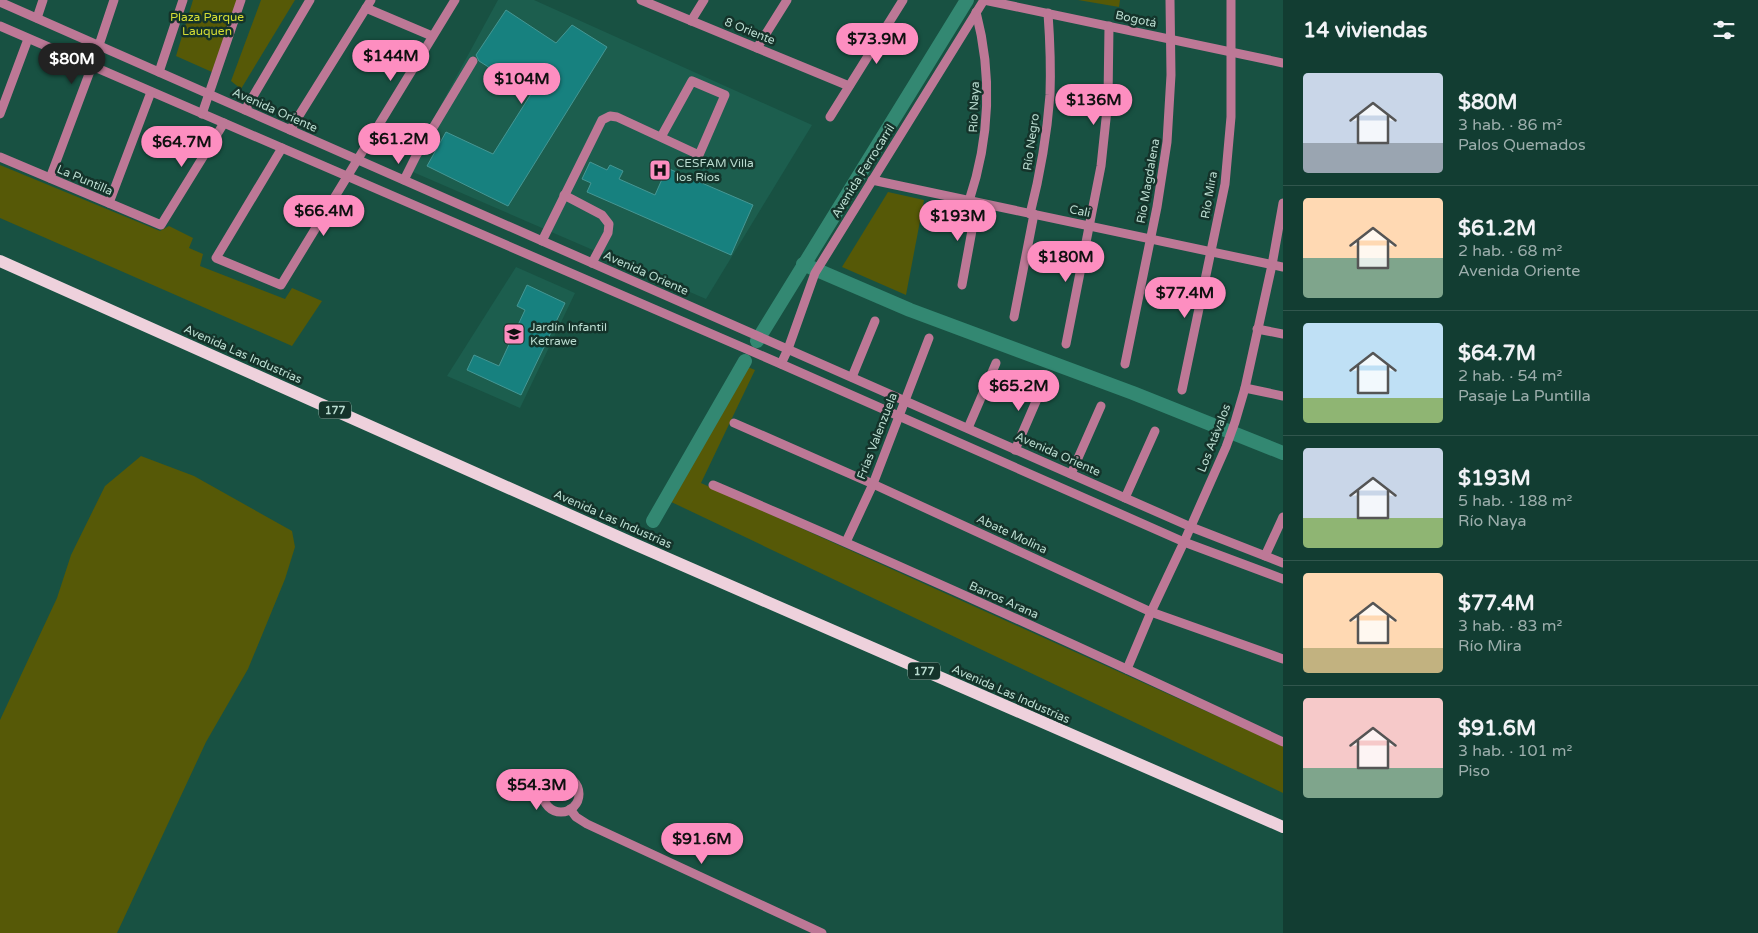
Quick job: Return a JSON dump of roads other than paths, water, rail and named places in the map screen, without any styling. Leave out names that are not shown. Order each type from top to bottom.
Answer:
[{"type":"main road","name":"Avenida Las Industrias","points":[[0,261],[632,543],[1283,827]]},
{"type":"main road","name":"Avenida Las Industrias","points":[[1217,798],[1283,834]]},
{"type":"street","points":[[37,18],[43,0]]},
{"type":"street","points":[[50,178],[92,66],[114,0]]},
{"type":"street","points":[[159,72],[183,0]]},
{"type":"street","points":[[202,114],[242,0]]},
{"type":"street","points":[[245,110],[310,0]]},
{"type":"street","points":[[282,148],[216,258],[281,284],[455,0]]},
{"type":"street","name":"8 Oriente","points":[[641,0],[849,86]]},
{"type":"street","points":[[692,21],[704,0]]},
{"type":"street","points":[[757,48],[787,0]]},
{"type":"street","points":[[830,117],[903,0]]},
{"type":"street","name":"Avenida Ferrocarril","points":[[781,364],[815,273],[984,0]]},
{"type":"street","name":"Bogotá","points":[[984,0],[1283,63]]},
{"type":"street","name":"Río Magdalena","points":[[1125,364],[1159,199],[1167,142],[1172,75],[1170,0]]},
{"type":"street","name":"Río Mira","points":[[1182,390],[1211,252],[1229,149],[1232,84],[1230,0]]},
{"type":"street","name":"Avenida Oriente","points":[[0,2],[1191,527],[1283,563]]},
{"type":"street","points":[[290,130],[369,4],[432,36]]},
{"type":"street","name":"Río Naya","points":[[962,285],[988,111],[985,51],[976,12]]},
{"type":"street","name":"Río Negro","points":[[1014,318],[1048,120],[1050,68],[1048,14]]},
{"type":"street","points":[[0,26],[781,364],[1184,542],[1283,579]]},
{"type":"street","points":[[1066,344],[1090,226],[1105,136],[1108,100],[1109,26]]},
{"type":"street","points":[[0,114],[28,39]]},
{"type":"street","points":[[404,180],[416,156],[473,61]]},
{"type":"street","points":[[542,241],[599,124],[606,118],[617,117],[699,155],[725,95],[692,81],[661,137]]},
{"type":"street","points":[[109,203],[151,92]]},
{"type":"street","name":"La Puntilla","points":[[0,157],[161,225],[224,123]]},
{"type":"street","name":"Cali","points":[[872,180],[1283,267]]},
{"type":"street","points":[[564,195],[602,215],[609,224],[608,233],[592,263]]},
{"type":"street","name":"Los Atávalos","points":[[1128,669],[1151,612],[1226,448],[1245,388],[1272,265],[1283,203]]},
{"type":"street","points":[[852,377],[875,321]]},
{"type":"street","points":[[1257,329],[1283,334]]},
{"type":"street","name":"Frías Valenzuela","points":[[846,542],[873,484],[929,338]]},
{"type":"street","points":[[968,428],[996,363]]},
{"type":"street","points":[[1016,450],[1044,384]]},
{"type":"street","points":[[1245,388],[1283,396]]},
{"type":"street","points":[[1071,474],[1101,406]]},
{"type":"street","name":"Abate Molina","points":[[734,423],[873,484],[1151,612],[1283,659]]},
{"type":"street","points":[[1125,498],[1155,432]]},
{"type":"street","name":"Barros Arana","points":[[713,485],[846,542],[1128,669],[1283,742]]},
{"type":"street","points":[[1265,556],[1283,517]]},
{"type":"street","points":[[563,777],[572,780],[575,784],[578,798],[570,809],[561,812],[552,810],[548,806],[543,793],[550,780],[563,777]]},
{"type":"street","points":[[570,809],[576,818],[586,824],[822,933]]},
{"type":"waterway","points":[[757,341],[967,0]]},
{"type":"waterway","points":[[803,264],[910,310],[1133,393],[1283,453]]},
{"type":"waterway","points":[[653,521],[745,361]]},
{"type":"place","name":"CESFAM Villa los Ríos","points":[[660,170]]},
{"type":"place","name":"Jardín Infantil Ketrawe","points":[[514,334]]},
{"type":"park label","name":"Plaza Parque Lauquen","points":[[207,24]]}]
